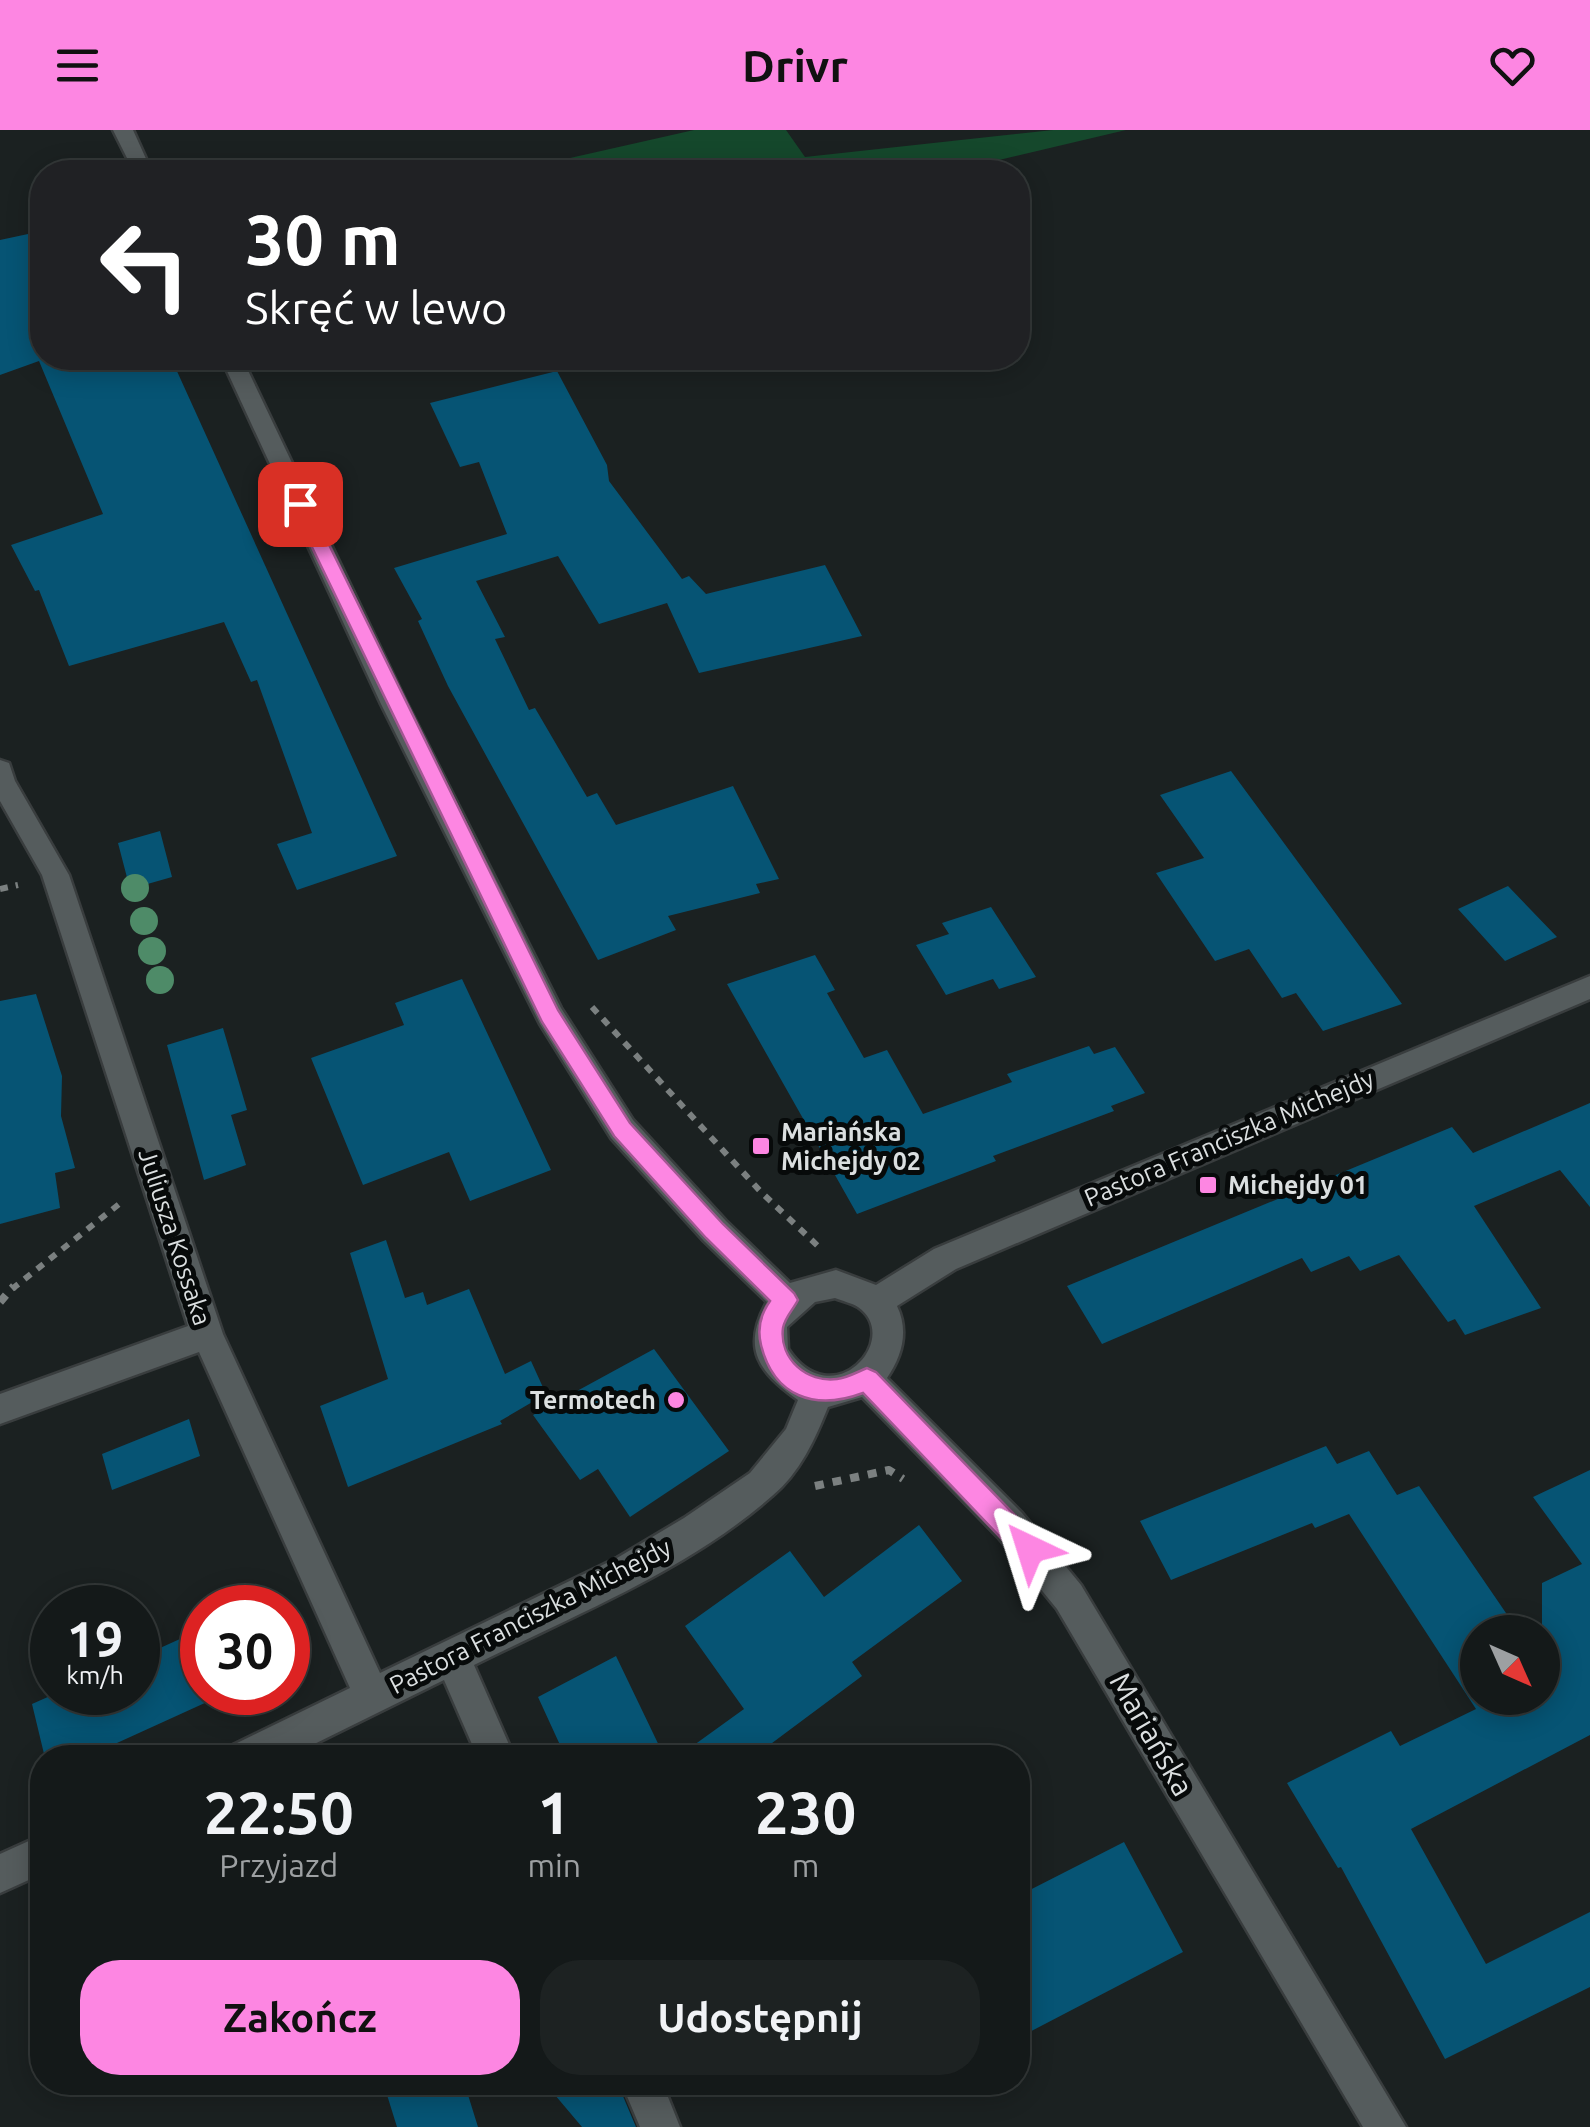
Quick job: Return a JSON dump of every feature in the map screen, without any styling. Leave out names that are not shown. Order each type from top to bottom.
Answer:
[{"type":"street","points":[[122,130],[137,160]]},
{"type":"street","points":[[236,370],[394,704],[550,1016],[622,1129],[714,1231],[786,1300]]},
{"type":"street","name":"Juliusza Kossaka","points":[[0,770],[2,781],[55,875],[207,1334],[372,1697]]},
{"type":"street","name":"Pastora Franciszka Michejdy","points":[[875,1302],[946,1259],[1590,987]]},
{"type":"street","points":[[836,1284],[858,1290],[875,1302],[886,1319],[888,1348],[881,1365],[867,1380],[839,1390],[819,1390],[792,1379],[775,1358],[770,1340],[772,1323],[786,1300],[814,1285],[836,1284]]},
{"type":"street","points":[[0,1409],[207,1334]]},
{"type":"street","name":"Mariańska","points":[[867,1380],[1010,1525],[1069,1597],[1386,2127]]},
{"type":"street","name":"Pastora Franciszka Michejdy","points":[[273,1745],[629,1570],[730,1508],[762,1484],[798,1440],[819,1390]]},
{"type":"street","points":[[452,1658],[491,1745]]},
{"type":"street","points":[[0,1874],[30,1860]]},
{"type":"street","points":[[646,2095],[660,2127]]},
{"type":"path","points":[[578,1000],[595,1009],[761,1192],[803,1235],[828,1254]]},
{"type":"path","points":[[0,1302],[16,1284],[155,1176]]},
{"type":"path","points":[[800,1497],[830,1480],[889,1470],[918,1489]]},
{"type":"green space","points":[[694,130],[786,130],[805,157],[1053,130],[1126,130],[999,160],[561,160]]},
{"type":"building","points":[[30,234],[30,364],[0,375],[0,240]]},
{"type":"building","points":[[43,370],[176,370],[397,856],[297,890],[277,844],[312,833],[257,680],[251,682],[224,622],[69,666],[39,590],[35,591],[11,545],[103,514]]},
{"type":"building","points":[[557,371],[607,465],[609,481],[682,579],[689,576],[706,594],[825,565],[862,636],[699,673],[667,603],[599,624],[558,556],[476,581],[505,637],[495,639],[529,710],[535,708],[587,797],[597,793],[616,825],[733,786],[779,879],[756,884],[760,893],[668,916],[676,930],[598,960],[448,686],[418,621],[422,619],[394,568],[507,534],[479,462],[460,467],[430,403]]},
{"type":"building","points":[[1231,771],[1402,1004],[1323,1031],[1296,993],[1282,998],[1249,949],[1215,961],[1156,873],[1204,858],[1160,795]]},
{"type":"building","points":[[160,831],[172,877],[130,889],[118,843]]},
{"type":"building","points":[[1508,886],[1557,937],[1505,961],[1458,909]]},
{"type":"building","points":[[991,907],[1036,977],[999,989],[993,979],[946,995],[916,945],[949,934],[942,923]]},
{"type":"building","points":[[815,955],[835,990],[827,993],[864,1058],[887,1050],[923,1114],[1012,1082],[1007,1074],[1089,1046],[1094,1054],[1115,1047],[1145,1093],[1111,1106],[1114,1111],[993,1156],[996,1161],[857,1214],[727,984]]},
{"type":"building","points":[[462,979],[551,1170],[470,1201],[449,1152],[363,1185],[311,1058],[404,1025],[395,1003]]},
{"type":"building","points":[[36,994],[62,1076],[61,1116],[75,1168],[55,1173],[60,1208],[0,1224],[0,1001]]},
{"type":"building","points":[[223,1028],[247,1110],[231,1115],[246,1165],[204,1180],[167,1045]]},
{"type":"building","points":[[1590,1103],[1590,1207],[1560,1170],[1474,1206],[1541,1308],[1465,1335],[1455,1319],[1448,1322],[1399,1255],[1360,1271],[1349,1256],[1311,1272],[1302,1258],[1102,1344],[1067,1286],[1452,1127],[1473,1153]]},
{"type":"building","points":[[386,1240],[405,1298],[423,1292],[427,1305],[469,1289],[505,1374],[531,1361],[546,1394],[500,1421],[502,1424],[348,1487],[320,1406],[388,1379],[350,1253]]},
{"type":"building","points":[[654,1349],[729,1451],[630,1517],[598,1469],[580,1480],[533,1415]]},
{"type":"building","points":[[189,1419],[200,1456],[112,1490],[102,1454]]},
{"type":"building","points":[[1326,1446],[1337,1464],[1369,1451],[1397,1495],[1419,1486],[1507,1615],[1460,1615],[1460,1684],[1349,1514],[1315,1528],[1312,1523],[1171,1580],[1140,1521]]},
{"type":"building","points":[[1590,1470],[1590,1735],[1411,1829],[1486,1964],[1590,1912],[1590,1987],[1445,2059],[1341,1867],[1338,1868],[1287,1783],[1391,1731],[1400,1746],[1464,1715],[1560,1715],[1560,1615],[1542,1615],[1542,1583],[1582,1564],[1533,1497]]},
{"type":"building","points":[[919,1525],[962,1581],[852,1662],[862,1676],[769,1745],[694,1745],[744,1709],[685,1626],[790,1551],[824,1597]]},
{"type":"building","points":[[180,1639],[180,1714],[113,1745],[42,1745],[35,1715],[160,1715],[160,1648]]},
{"type":"building","points":[[616,1656],[659,1745],[560,1745],[538,1697]]},
{"type":"building","points":[[1124,1842],[1183,1952],[1030,2032],[1030,1890]]},
{"type":"building","points":[[387,2095],[468,2095],[478,2127],[397,2127]]},
{"type":"building","points":[[555,2095],[622,2095],[636,2127],[582,2127]]},
{"type":"place","name":"Mariańska Michejdy 02","points":[[761,1146]]},
{"type":"place","name":"Michejdy 01","points":[[1208,1185]]},
{"type":"place","name":"Termotech","points":[[676,1400]]},
{"type":"route","points":[[300,504],[394,704],[550,1016],[622,1129],[714,1231],[786,1300],[775,1314],[770,1332],[778,1366],[792,1379],[819,1390],[849,1388],[867,1380],[1030,1549]]}]
